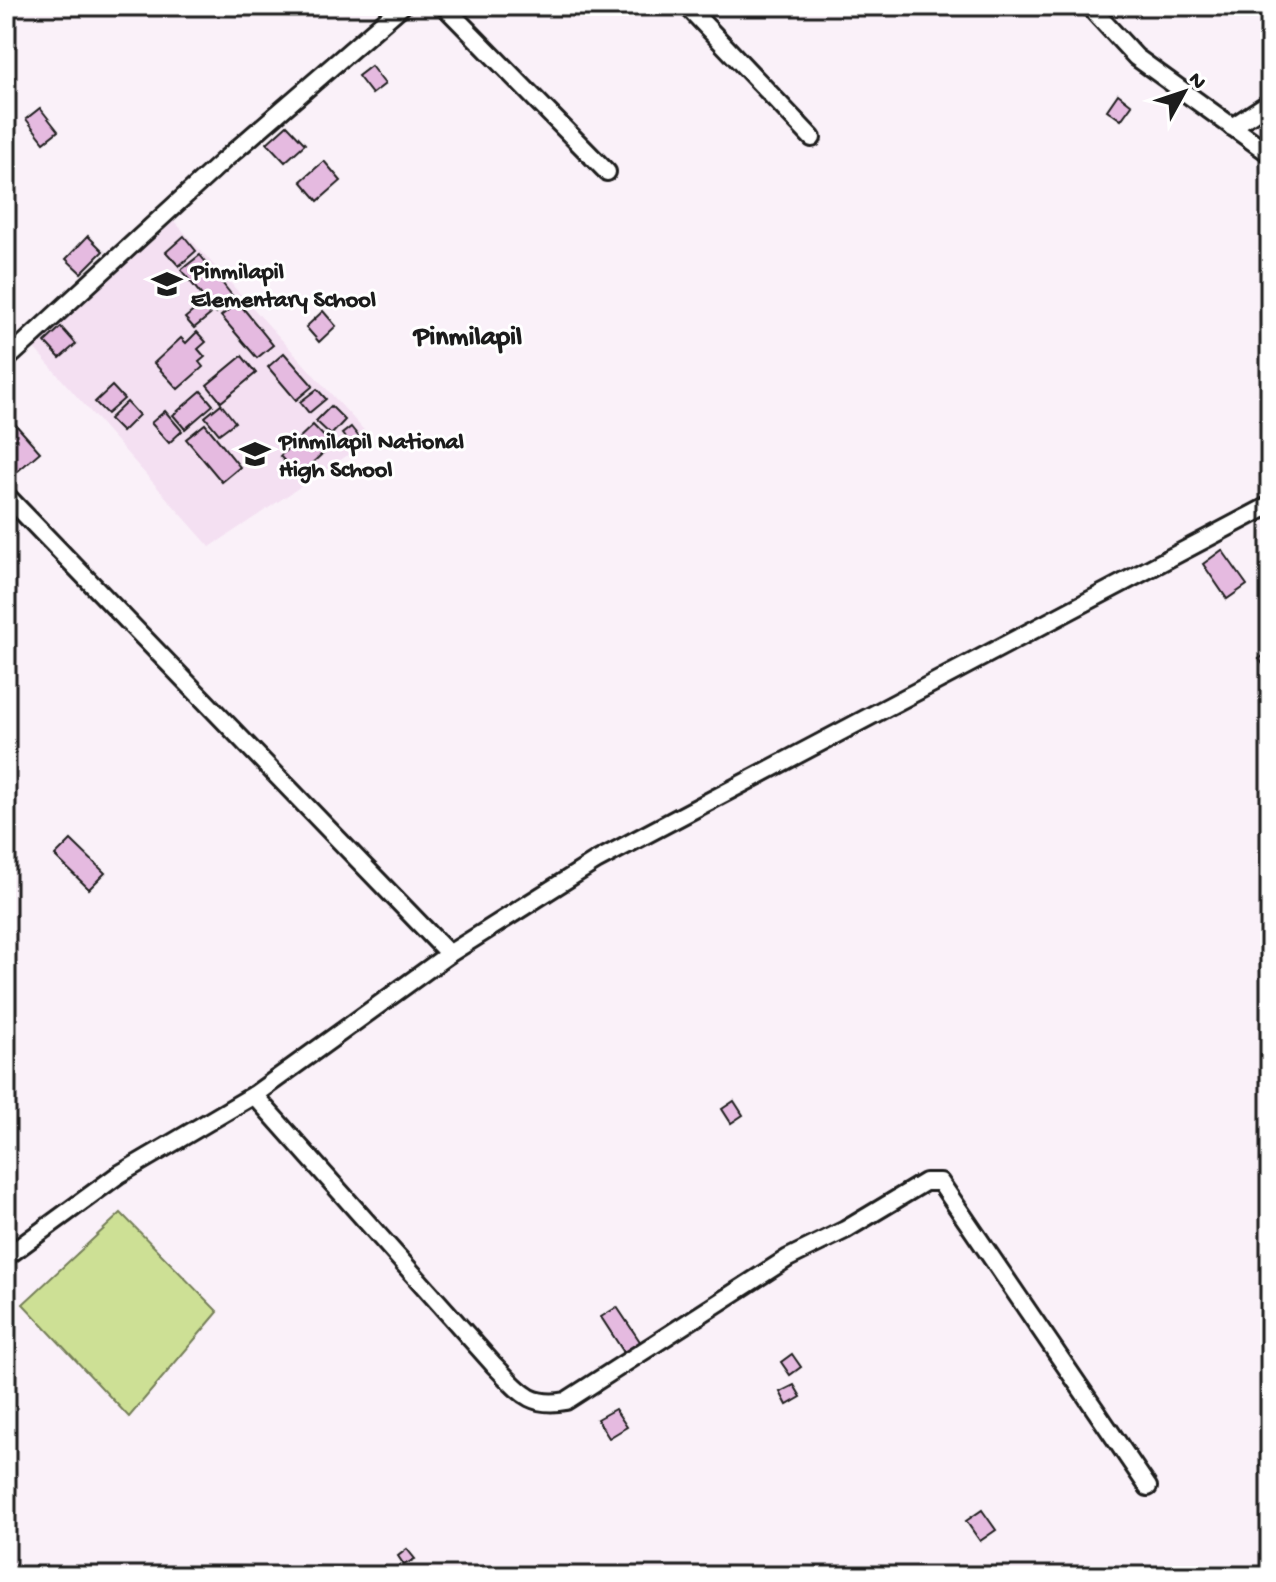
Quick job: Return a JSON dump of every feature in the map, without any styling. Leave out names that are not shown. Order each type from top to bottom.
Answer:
[{"type":"street","points":[[6,360],[223,161],[402,6]]},
{"type":"street","points":[[444,6],[607,172]]},
{"type":"street","points":[[687,6],[812,138]]},
{"type":"street","points":[[1089,6],[1136,57],[1270,154]]},
{"type":"street","points":[[1232,127],[1270,102]]},
{"type":"street","points":[[6,495],[449,954]]},
{"type":"street","points":[[6,1257],[118,1175],[254,1095],[449,954],[596,861],[1270,505]]},
{"type":"street","points":[[254,1095],[494,1365],[525,1397],[539,1403],[566,1401],[788,1258],[845,1230],[925,1182],[940,1182],[1148,1487]]},
{"type":"shaded area","points":[[174,221],[372,439],[210,547],[34,348]]},
{"type":"green space","points":[[121,1213],[218,1312],[129,1417],[23,1304]]},
{"type":"building","points":[[371,66],[385,84],[372,94],[358,76]]},
{"type":"building","points":[[1118,94],[1132,105],[1121,120],[1107,110]]},
{"type":"building","points":[[40,108],[58,131],[44,142],[26,119]]},
{"type":"building","points":[[287,125],[305,144],[285,162],[267,143]]},
{"type":"building","points":[[324,161],[341,181],[318,201],[301,181]]},
{"type":"building","points":[[88,236],[103,251],[81,273],[66,259]]},
{"type":"building","points":[[184,236],[196,251],[179,266],[166,252]]},
{"type":"building","points":[[200,255],[234,298],[216,313],[181,270]]},
{"type":"building","points":[[238,302],[273,345],[257,358],[221,316]]},
{"type":"building","points":[[202,304],[210,315],[194,328],[185,318]]},
{"type":"building","points":[[323,311],[336,326],[319,342],[306,327]]},
{"type":"building","points":[[61,327],[76,344],[60,358],[45,342]]},
{"type":"building","points":[[197,332],[206,342],[198,349],[205,357],[199,362],[203,367],[178,389],[154,363],[181,338],[186,343]]},
{"type":"building","points":[[284,353],[313,386],[296,400],[268,367]]},
{"type":"building","points":[[242,356],[256,373],[221,402],[207,385]]},
{"type":"building","points":[[112,386],[124,399],[107,414],[95,402]]},
{"type":"building","points":[[317,389],[326,399],[309,413],[300,402]]},
{"type":"building","points":[[201,391],[213,405],[185,429],[173,415]]},
{"type":"building","points":[[127,402],[139,415],[122,432],[109,419]]},
{"type":"building","points":[[221,404],[235,422],[219,434],[205,417]]},
{"type":"building","points":[[331,406],[345,420],[331,435],[316,421]]},
{"type":"building","points":[[165,411],[182,431],[169,443],[151,423]]},
{"type":"building","points":[[7,415],[40,452],[11,477],[6,473]]},
{"type":"building","points":[[205,424],[240,467],[222,482],[186,439]]},
{"type":"building","points":[[313,425],[332,445],[298,476],[280,456]]},
{"type":"building","points":[[351,427],[359,437],[350,444],[342,434]]},
{"type":"building","points":[[1222,550],[1247,585],[1227,599],[1203,564]]},
{"type":"building","points":[[1270,651],[1270,665],[1266,668],[1259,659]]},
{"type":"building","points":[[71,840],[105,873],[89,889],[55,856]]},
{"type":"building","points":[[734,1101],[743,1115],[731,1123],[722,1109]]},
{"type":"building","points":[[617,1307],[643,1346],[627,1357],[601,1317]]},
{"type":"building","points":[[792,1354],[801,1367],[790,1375],[781,1362]]},
{"type":"building","points":[[794,1385],[801,1397],[787,1405],[780,1392]]},
{"type":"building","points":[[615,1409],[627,1427],[609,1438],[597,1419]]},
{"type":"building","points":[[982,1510],[996,1530],[980,1541],[966,1521]]},
{"type":"building","points":[[407,1549],[415,1559],[404,1565],[398,1556]]},
{"type":"place","name":"Pinmilapil Elementary School","points":[[167,284]]},
{"type":"place","name":"Pinmilapil National High School","points":[[255,454]]},
{"type":"district","name":"Pinmilapil","points":[[468,334]]}]
